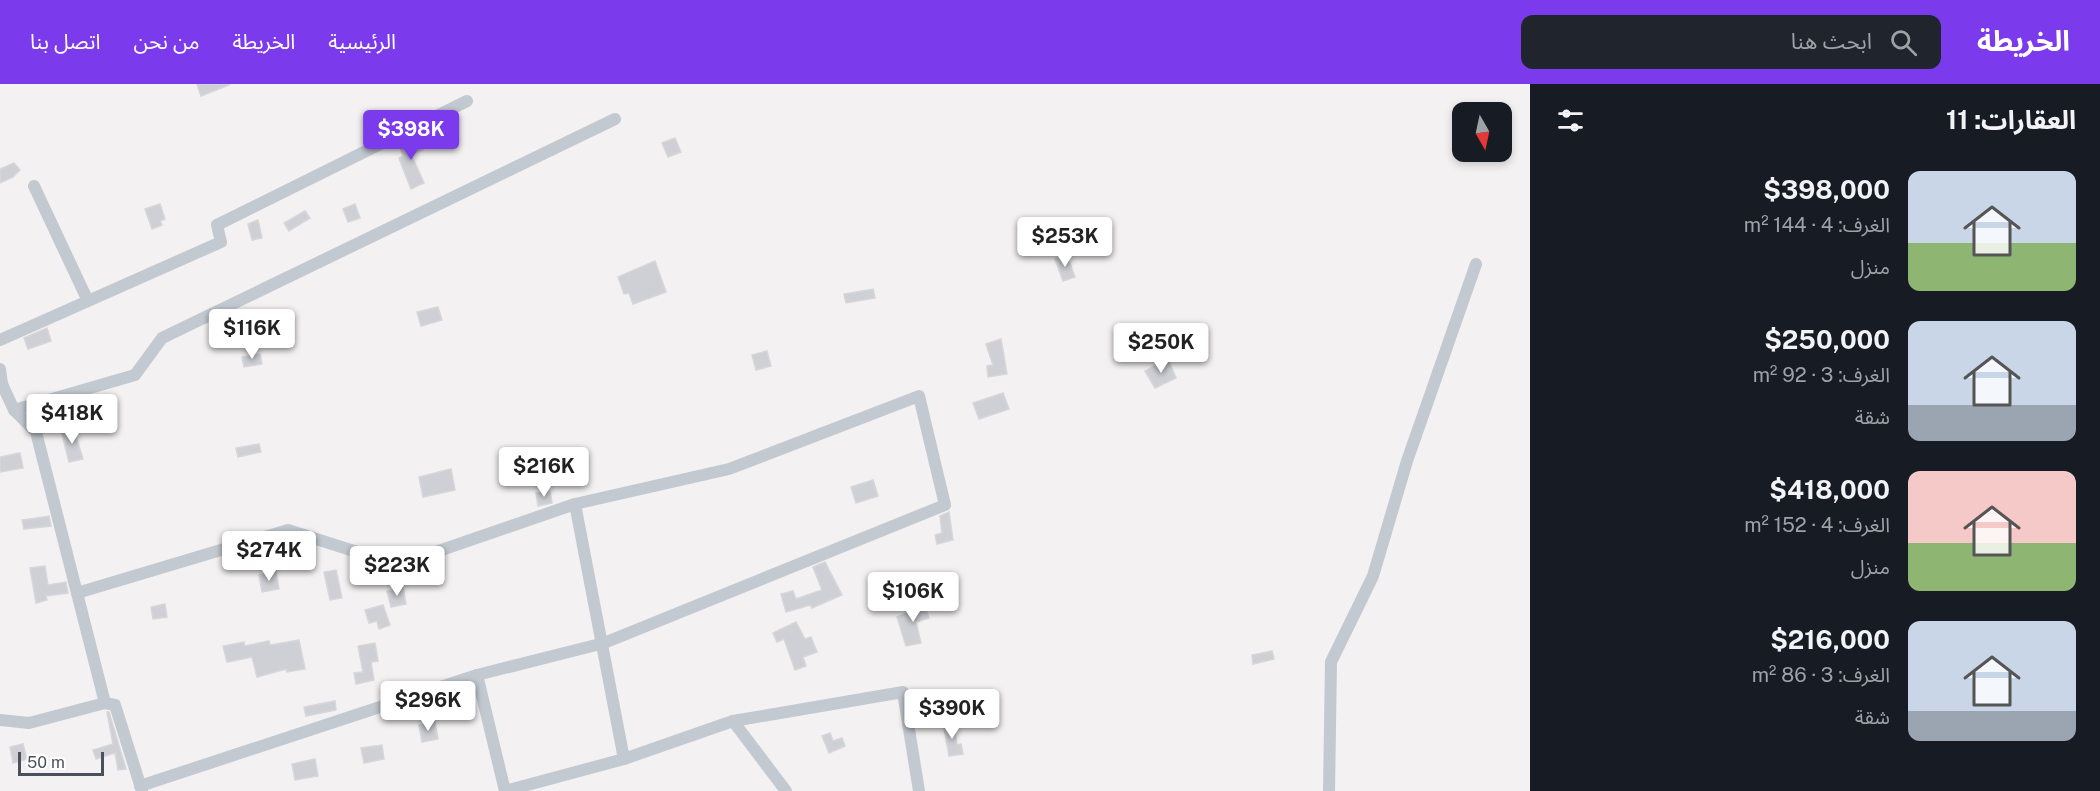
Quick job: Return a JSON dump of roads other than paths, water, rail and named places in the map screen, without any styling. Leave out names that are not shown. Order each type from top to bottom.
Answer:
[{"type":"street","points":[[0,340],[87,299],[221,242],[217,225],[467,101]]},
{"type":"street","points":[[14,410],[135,375],[162,338],[615,119]]},
{"type":"street","points":[[34,186],[87,299]]},
{"type":"street","points":[[1329,791],[1331,662],[1373,576],[1407,461],[1476,264]]},
{"type":"street","points":[[0,369],[1,385],[14,410],[36,432],[105,703]]},
{"type":"street","points":[[0,720],[29,723],[105,703],[115,705],[141,788],[477,675],[604,643],[945,505],[919,396],[729,469],[575,504],[398,565],[288,530],[77,593]]},
{"type":"street","points":[[575,504],[604,643],[624,759]]},
{"type":"street","points":[[477,675],[505,791],[538,786],[732,721],[903,692],[919,791]]},
{"type":"street","points":[[732,721],[786,791]]}]
